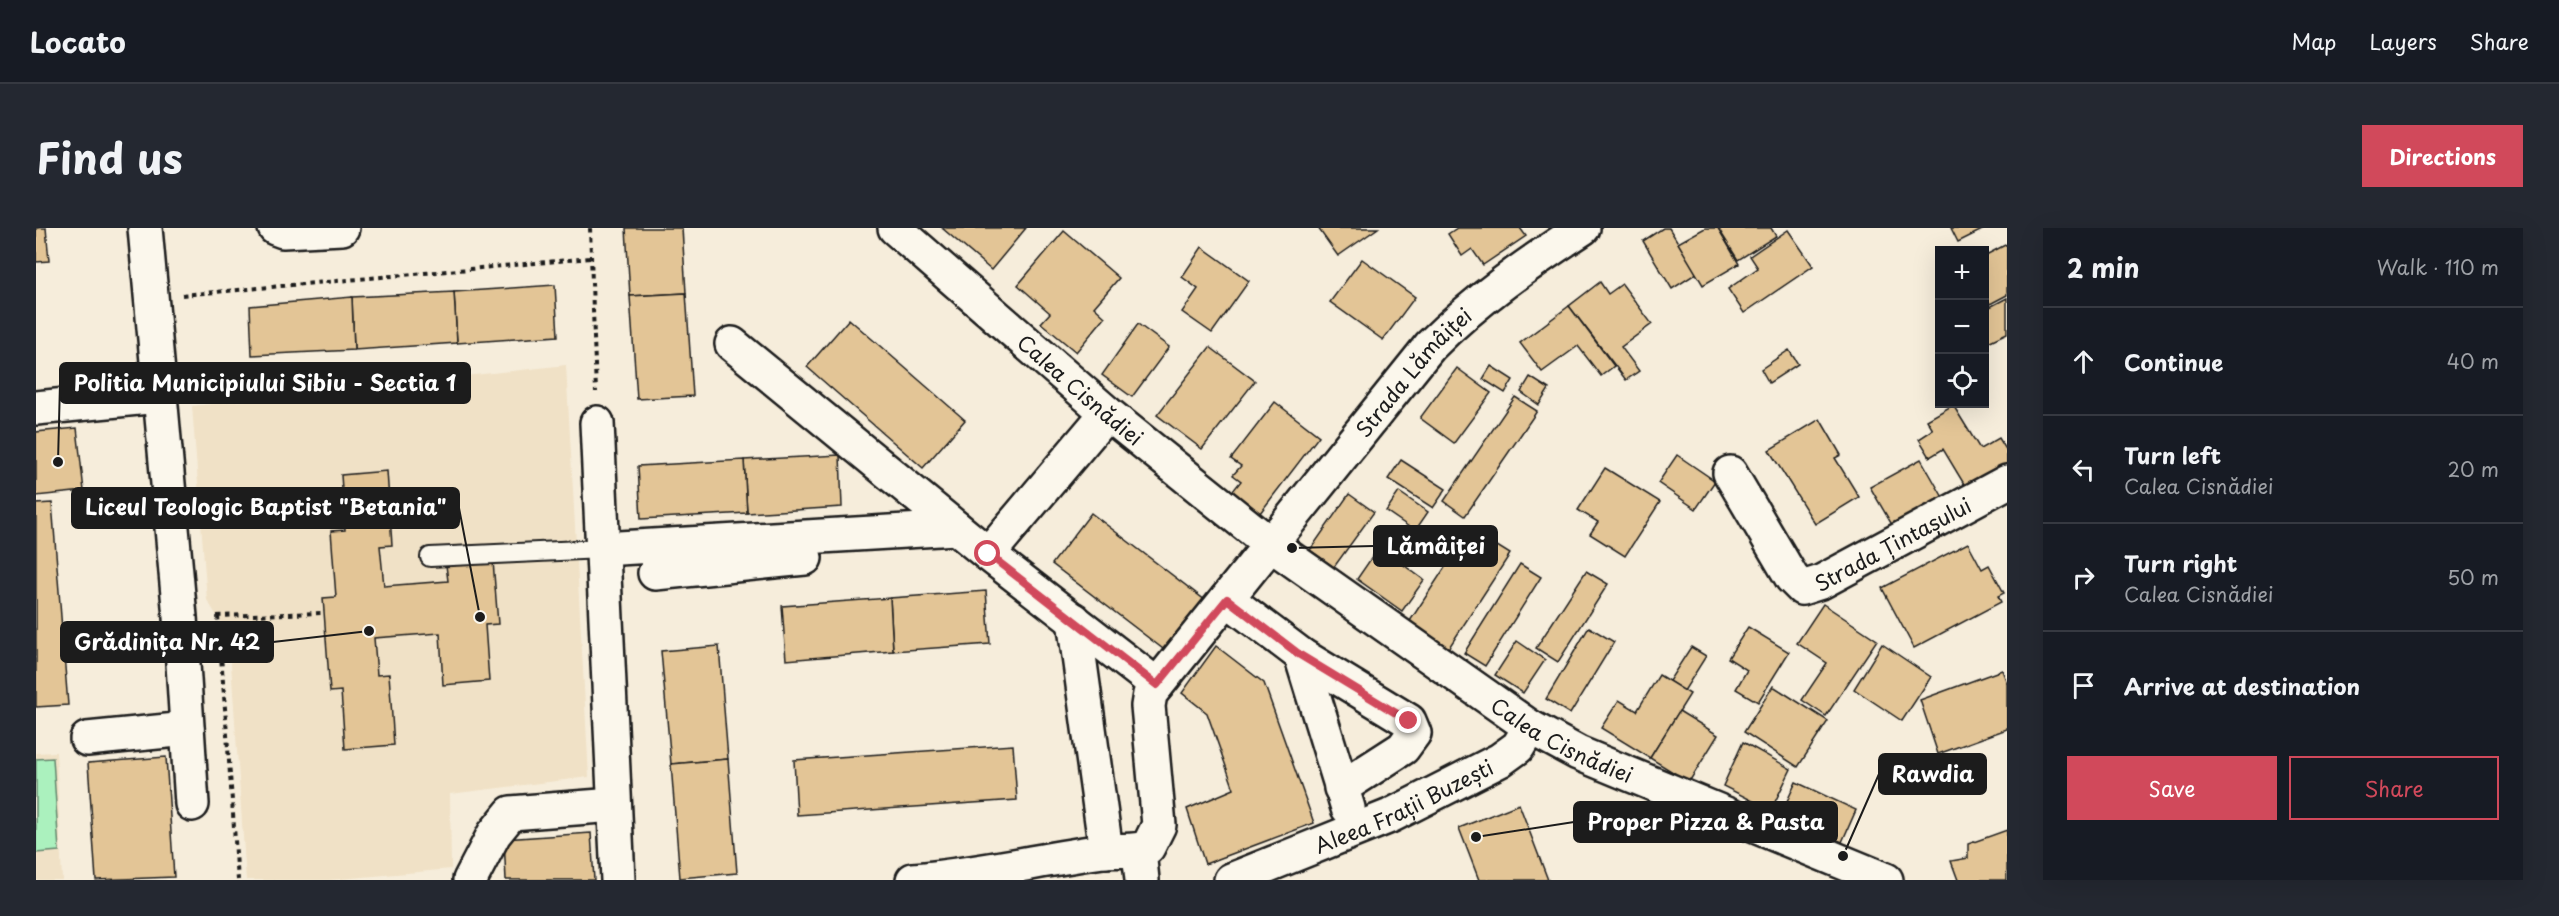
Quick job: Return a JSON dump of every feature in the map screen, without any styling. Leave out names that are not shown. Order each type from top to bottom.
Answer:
[{"type":"street","points":[[145,228],[180,616],[192,804]]},
{"type":"street","points":[[275,228],[283,231],[342,228]]},
{"type":"street","name":"Calea Cisnădiei","points":[[895,228],[1107,413],[1270,544],[1530,727],[1578,753],[1886,880]]},
{"type":"street","name":"Strada Lămâiței","points":[[1270,544],[1430,346],[1456,319],[1577,230]]},
{"type":"street","points":[[732,344],[972,541],[1157,685]]},
{"type":"street","points":[[36,408],[159,396]]},
{"type":"street","points":[[655,573],[972,541],[1107,413]]},
{"type":"street","points":[[597,423],[618,880]]},
{"type":"street","name":"Strada Țintașului","points":[[1730,473],[1792,578],[1802,588],[1841,572],[2007,483]]},
{"type":"street","points":[[602,549],[972,541]]},
{"type":"street","points":[[914,880],[963,878],[1106,851],[1141,866],[1159,825],[1148,706],[1150,694],[1270,544]]},
{"type":"street","points":[[1227,599],[1300,655],[1409,721],[1414,733],[1403,748],[1341,788]]},
{"type":"street","points":[[1074,620],[1106,851]]},
{"type":"street","points":[[1300,655],[1355,831]]},
{"type":"street","name":"Aleea Frații Buzești","points":[[1232,880],[1390,816],[1500,760],[1518,747],[1530,727]]},
{"type":"street","points":[[87,739],[187,729]]},
{"type":"street","points":[[470,880],[494,834],[511,813],[614,805]]},
{"type":"lane","points":[[429,557],[602,549]]},
{"type":"path","points":[[590,228],[597,423]]},
{"type":"path","points":[[151,297],[591,258]]},
{"type":"path","points":[[180,616],[324,613]]},
{"type":"path","points":[[218,616],[238,880]]},
{"type":"shaded area","points":[[566,365],[589,777],[450,794],[451,869],[330,880],[246,880],[229,635],[207,600],[192,406]]},
{"type":"shaded area","points":[[56,752],[62,880],[36,880],[36,753]]},
{"type":"green space","points":[[53,758],[59,851],[36,853],[36,759]]},
{"type":"building","points":[[36,228],[46,228],[49,261],[36,262]]},
{"type":"building","points":[[626,228],[682,228],[686,293],[630,296]]},
{"type":"building","points":[[942,228],[1026,228],[991,270]]},
{"type":"building","points":[[1318,228],[1378,228],[1338,256]]},
{"type":"building","points":[[1457,228],[1520,228],[1526,236],[1483,265],[1472,249],[1462,256],[1448,234]]},
{"type":"building","points":[[1663,228],[1669,228],[1697,273],[1672,289],[1643,241]]},
{"type":"building","points":[[1705,228],[1718,228],[1739,264],[1703,285],[1678,243]]},
{"type":"building","points":[[1718,228],[1771,228],[1776,236],[1738,260]]},
{"type":"building","points":[[1951,228],[1986,228],[1958,242]]},
{"type":"building","points":[[1788,230],[1813,266],[1744,313],[1728,289],[1758,268],[1750,256]]},
{"type":"building","points":[[1064,231],[1119,278],[1094,307],[1105,317],[1076,352],[1041,323],[1050,313],[1018,285]]},
{"type":"building","points":[[2007,244],[2007,295],[1990,304],[1989,302],[1989,253]]},
{"type":"building","points":[[1202,247],[1249,281],[1212,333],[1182,312],[1198,289],[1182,277]]},
{"type":"building","points":[[1362,259],[1415,297],[1383,340],[1330,302]]},
{"type":"building","points":[[1600,282],[1608,294],[1622,284],[1652,324],[1621,347],[1639,371],[1626,380],[1569,306]]},
{"type":"building","points":[[555,285],[558,336],[457,343],[454,292]]},
{"type":"building","points":[[454,292],[457,343],[354,350],[352,297]]},
{"type":"building","points":[[686,293],[693,396],[637,399],[630,296]]},
{"type":"building","points":[[352,297],[354,350],[252,355],[250,306]]},
{"type":"building","points":[[2007,298],[2007,333],[1989,342],[1989,307]]},
{"type":"building","points":[[1569,306],[1614,366],[1601,376],[1578,346],[1542,372],[1520,343]]},
{"type":"building","points":[[849,319],[965,420],[923,468],[807,367]]},
{"type":"building","points":[[1138,324],[1169,347],[1132,397],[1102,375]]},
{"type":"building","points":[[1210,347],[1255,381],[1202,449],[1157,415]]},
{"type":"building","points":[[1789,350],[1798,364],[1769,383],[1761,369]]},
{"type":"building","points":[[1491,366],[1513,380],[1505,393],[1483,379]]},
{"type":"building","points":[[1457,368],[1491,393],[1454,443],[1420,418]]},
{"type":"building","points":[[1530,377],[1549,389],[1539,405],[1521,392]]},
{"type":"building","points":[[1515,397],[1537,411],[1465,516],[1444,501]]},
{"type":"building","points":[[1275,402],[1319,436],[1260,513],[1232,492],[1241,481],[1233,475],[1241,466],[1231,459]]},
{"type":"building","points":[[1948,408],[1955,408],[1980,449],[1999,438],[2007,451],[2007,466],[1967,489],[1943,449],[1930,457],[1919,439],[1933,430],[1927,420]]},
{"type":"building","points":[[1820,419],[1841,455],[1835,458],[1859,497],[1815,524],[1769,450]]},
{"type":"building","points":[[77,428],[84,491],[36,496],[36,432]]},
{"type":"building","points":[[840,455],[842,507],[747,513],[744,460]]},
{"type":"building","points":[[1677,455],[1715,481],[1696,509],[1658,483]]},
{"type":"building","points":[[1921,459],[1945,501],[1895,530],[1870,487]]},
{"type":"building","points":[[744,460],[747,513],[641,519],[638,466]]},
{"type":"building","points":[[1401,460],[1446,489],[1433,508],[1388,479]]},
{"type":"building","points":[[1605,468],[1660,502],[1625,556],[1590,534],[1598,522],[1578,510]]},
{"type":"building","points":[[387,471],[392,545],[380,546],[384,586],[448,581],[446,565],[493,561],[498,624],[485,625],[489,681],[443,685],[440,633],[374,638],[377,675],[389,674],[394,745],[345,749],[341,691],[330,692],[323,598],[336,597],[331,531],[345,530],[341,475]]},
{"type":"building","points":[[1399,492],[1428,512],[1415,531],[1386,511]]},
{"type":"building","points":[[1349,494],[1374,512],[1334,567],[1310,550]]},
{"type":"building","points":[[52,503],[68,705],[36,707],[36,504]]},
{"type":"building","points":[[1091,513],[1210,604],[1171,655],[1052,564]]},
{"type":"building","points":[[1470,529],[1510,554],[1448,649],[1408,624]]},
{"type":"building","points":[[1968,543],[1982,569],[1989,565],[2004,593],[1998,596],[2001,602],[1914,648],[1882,588]]},
{"type":"building","points":[[1379,547],[1424,580],[1402,611],[1357,579]]},
{"type":"building","points":[[1520,564],[1541,577],[1485,666],[1464,653]]},
{"type":"building","points":[[1586,571],[1608,584],[1558,662],[1536,648]]},
{"type":"building","points":[[986,591],[990,644],[893,651],[890,598]]},
{"type":"building","points":[[890,598],[893,651],[786,660],[782,606]]},
{"type":"building","points":[[1823,604],[1877,640],[1826,716],[1802,700],[1827,663],[1797,643]]},
{"type":"building","points":[[1589,627],[1614,642],[1570,714],[1546,699]]},
{"type":"building","points":[[1748,627],[1789,652],[1758,702],[1736,689],[1747,670],[1728,658]]},
{"type":"building","points":[[1517,641],[1545,660],[1523,693],[1495,675]]},
{"type":"building","points":[[1882,644],[1931,677],[1902,721],[1854,689]]},
{"type":"building","points":[[719,646],[728,759],[671,764],[661,651]]},
{"type":"building","points":[[1216,646],[1264,683],[1314,823],[1205,864],[1187,809],[1234,789],[1207,713],[1182,693]]},
{"type":"building","points":[[1691,647],[1706,656],[1684,691],[1669,681]]},
{"type":"building","points":[[2002,670],[2007,683],[2007,729],[1938,754],[1920,700]]},
{"type":"building","points":[[1659,675],[1690,694],[1650,758],[1601,728],[1619,700],[1637,711]]},
{"type":"building","points":[[1773,686],[1828,721],[1798,767],[1744,732]]},
{"type":"building","points":[[1679,711],[1718,735],[1689,782],[1650,758]]},
{"type":"building","points":[[1743,742],[1791,769],[1771,810],[1723,786]]},
{"type":"building","points":[[1013,745],[1017,800],[797,815],[794,760]]},
{"type":"building","points":[[166,757],[174,877],[96,880],[88,763]]},
{"type":"building","points":[[728,759],[737,873],[680,878],[671,764]]},
{"type":"building","points":[[1796,782],[1856,810],[1842,842],[1781,814]]},
{"type":"building","points":[[1519,804],[1548,880],[1479,880],[1459,828]]},
{"type":"building","points":[[2007,830],[2007,880],[1958,880],[1951,861],[1968,858],[1968,844]]},
{"type":"building","points":[[591,833],[594,880],[506,880],[504,839]]},
{"type":"place","name":"Politia Municipiului Sibiu - Sectia 1","points":[[58,462]]},
{"type":"place","name":"Lămâiței","points":[[1292,548]]},
{"type":"place","name":"Liceul Teologic Baptist \"Betania\"","points":[[480,617]]},
{"type":"place","name":"Grădinița Nr. 42","points":[[369,631]]},
{"type":"place","name":"Proper Pizza & Pasta","points":[[1476,837]]},
{"type":"place","name":"Rawdia","points":[[1843,856]]},
{"type":"route","points":[[988,554],[1157,685],[1227,599],[1300,655],[1409,721]]}]
